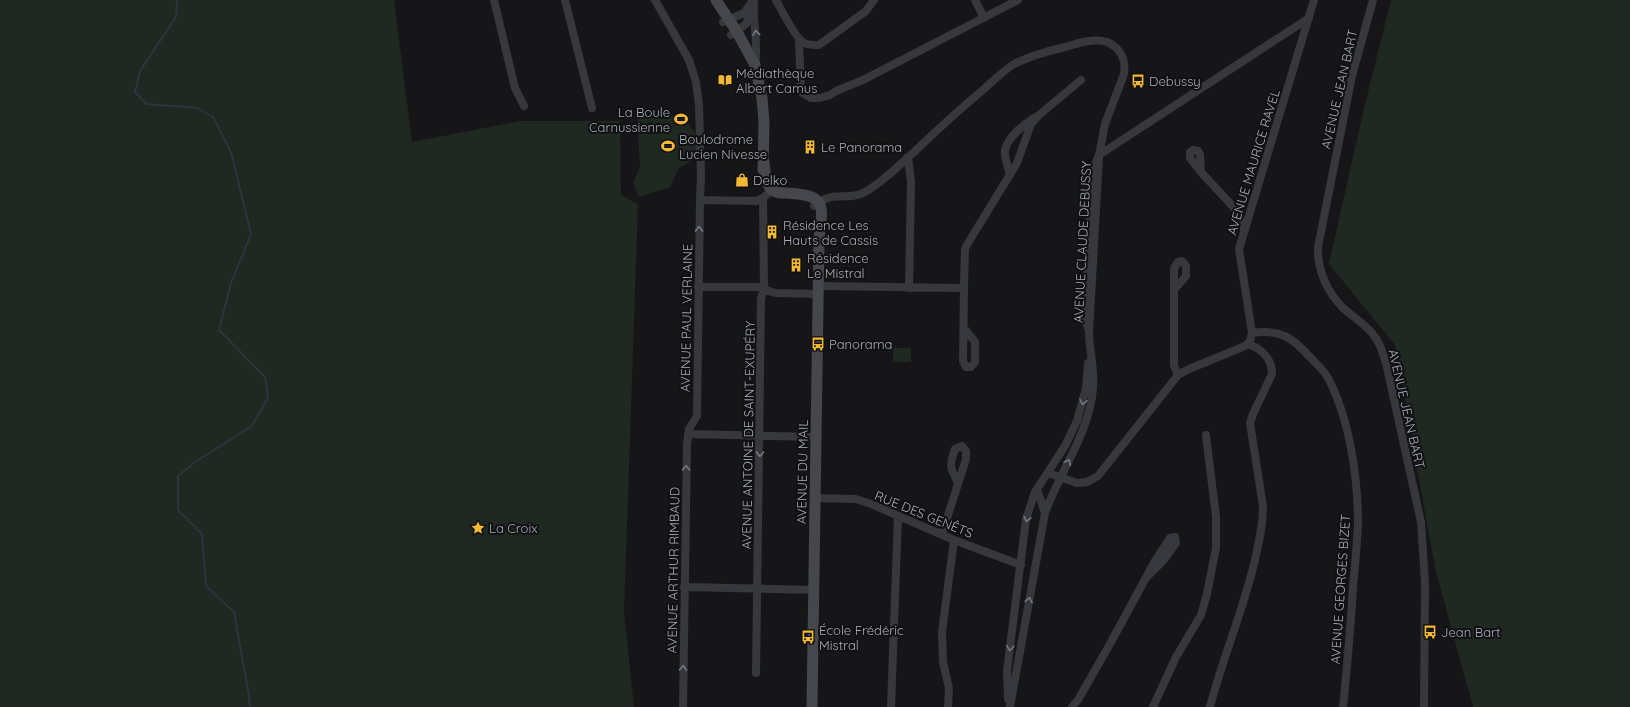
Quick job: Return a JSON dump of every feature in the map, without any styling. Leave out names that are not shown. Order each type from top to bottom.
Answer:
[{"type":"main road","points":[[710,0],[726,21],[756,71],[762,98],[764,122],[764,162],[762,181],[764,190],[768,194],[778,192],[806,194],[814,198],[816,204]]},
{"type":"main road","points":[[716,0],[726,21]]},
{"type":"main road","name":"AVENUE DU MAIL","points":[[812,707],[819,238],[822,210],[816,204]]},
{"type":"street","points":[[494,0],[515,88],[524,106]]},
{"type":"street","points":[[565,0],[592,108]]},
{"type":"street","name":"AVENUE PAUL VERLAINE","points":[[654,0],[691,64],[696,82],[699,113],[701,176],[697,416],[688,434]]},
{"type":"street","points":[[776,0],[799,40],[801,92],[811,98],[820,98],[863,80],[1018,0]]},
{"type":"street","points":[[799,40],[808,44],[819,45],[866,11],[874,0]]},
{"type":"street","points":[[975,0],[984,18]]},
{"type":"street","name":"AVENUE MAURICE RAVEL","points":[[1252,333],[1239,249],[1314,0]]},
{"type":"street","name":"AVENUE JEAN BART","points":[[1374,0],[1349,90],[1318,247],[1317,259],[1319,269],[1334,296],[1342,307],[1370,330],[1376,339],[1386,363],[1421,522],[1425,583],[1424,707]]},
{"type":"street","points":[[726,21],[744,13],[753,3]]},
{"type":"street","points":[[734,34],[746,24],[753,3]]},
{"type":"street","points":[[753,3],[758,51],[756,71]]},
{"type":"street","points":[[1099,155],[1309,18]]},
{"type":"street","name":"AVENUE CLAUDE DEBUSSY","points":[[816,204],[827,197],[854,196],[864,193],[884,178],[979,93],[1013,65],[1041,53],[1091,41],[1103,41],[1113,46],[1119,52],[1125,65],[1122,80],[1105,124],[1099,155],[1100,163],[1086,388],[1079,414],[1072,432],[1037,489],[1026,520],[1007,673],[1009,707]]},
{"type":"street","points":[[1010,175],[1005,150],[1011,139],[1022,125],[1039,114],[1081,80]]},
{"type":"street","points":[[964,328],[965,250],[1017,163],[1031,124],[1039,114]]},
{"type":"street","points":[[908,157],[911,182],[909,288]]},
{"type":"street","points":[[1201,172],[1237,211],[1244,231]]},
{"type":"street","points":[[700,200],[756,200],[768,194]]},
{"type":"street","name":"AVENUE ANTOINE DE SAINT-EXUPÉRY","points":[[756,673],[761,298],[766,287],[768,194]]},
{"type":"street","points":[[1237,211],[1251,208]]},
{"type":"street","points":[[698,287],[766,287],[775,293],[818,290],[964,288]]},
{"type":"street","points":[[1174,290],[1174,365],[1178,375]]},
{"type":"street","name":"AVENUE GEORGES BIZET","points":[[1252,333],[1265,331],[1275,332],[1284,336],[1299,345],[1327,376],[1340,406],[1350,442],[1354,466],[1358,525],[1343,707]]},
{"type":"street","points":[[1248,344],[1252,333]]},
{"type":"street","points":[[1048,473],[1060,478],[1077,482],[1086,482],[1098,476],[1178,375],[1189,369],[1248,344],[1254,346],[1271,362],[1272,374],[1250,423],[1263,506],[1263,520],[1250,583],[1217,680],[1210,707]]},
{"type":"street","name":"AVENUE CLAUDE DEBUSSY","points":[[1009,707],[1045,512],[1083,432],[1089,409],[1093,389],[1093,376],[1089,350]]},
{"type":"street","points":[[696,434],[697,416]]},
{"type":"street","points":[[688,434],[816,437]]},
{"type":"street","name":"AVENUE ARTHUR RIMBAUD","points":[[683,707],[688,434]]},
{"type":"street","points":[[1153,707],[1176,657],[1201,615],[1207,594],[1216,548],[1216,517],[1206,435]]},
{"type":"street","points":[[942,534],[958,483]]},
{"type":"street","points":[[1037,489],[1045,512]]},
{"type":"street","name":"RUE DES GENÊTS","points":[[815,498],[856,499],[954,540],[1021,565]]},
{"type":"street","points":[[891,707],[898,516]]},
{"type":"street","points":[[1072,707],[1078,700],[1098,665],[1155,561],[1170,538],[1176,537],[1176,543],[1164,560],[1146,578]]},
{"type":"street","points":[[948,707],[949,688],[943,662],[942,632],[954,540]]},
{"type":"street","points":[[684,587],[814,590]]},
{"type":"street","points":[[1007,673],[1012,677],[1016,672]]},
{"type":"shaded area","points":[[0,0],[394,0],[412,142],[521,121],[620,121],[621,195],[638,204],[624,612],[634,707],[0,707]]},
{"type":"shaded area","points":[[1391,0],[1630,0],[1630,707],[1473,707],[1435,568],[1395,345],[1329,264],[1364,108]]},
{"type":"shaded area","name":"Boulodrome Lucien Nivesse","points":[[686,113],[687,122],[697,135],[697,158],[679,168],[670,187],[639,197],[633,182],[640,167],[637,116],[678,115]]},
{"type":"shaded area","points":[[893,348],[911,348],[911,362],[893,362]]},
{"type":"waterway","points":[[177,0],[176,17],[140,71],[135,92],[146,104],[197,108],[213,117],[231,152],[251,234],[231,283],[219,330],[265,377],[268,397],[252,426],[195,462],[178,476],[178,510],[202,534],[206,586],[234,612],[250,707]]},
{"type":"place","name":"Médiathèque Albert Camus","points":[[725,80]]},
{"type":"place","name":"Debussy","points":[[1138,81]]},
{"type":"place","name":"La Boule Carnussienne","points":[[681,119]]},
{"type":"place","name":"Boulodrome Lucien Nivesse","points":[[668,146]]},
{"type":"place","name":"Le Panorama","points":[[810,147]]},
{"type":"place","name":"Delko","points":[[742,180]]},
{"type":"place","name":"Résidence Les Hauts de Cassis","points":[[772,232]]},
{"type":"place","name":"Résidence Le Mistral","points":[[796,265]]},
{"type":"place","name":"Panorama","points":[[818,344]]},
{"type":"place","name":"La Croix","points":[[478,528]]},
{"type":"place","name":"Jean Bart","points":[[1430,632]]},
{"type":"place","name":"École Frédéric Mistral","points":[[808,637]]}]
